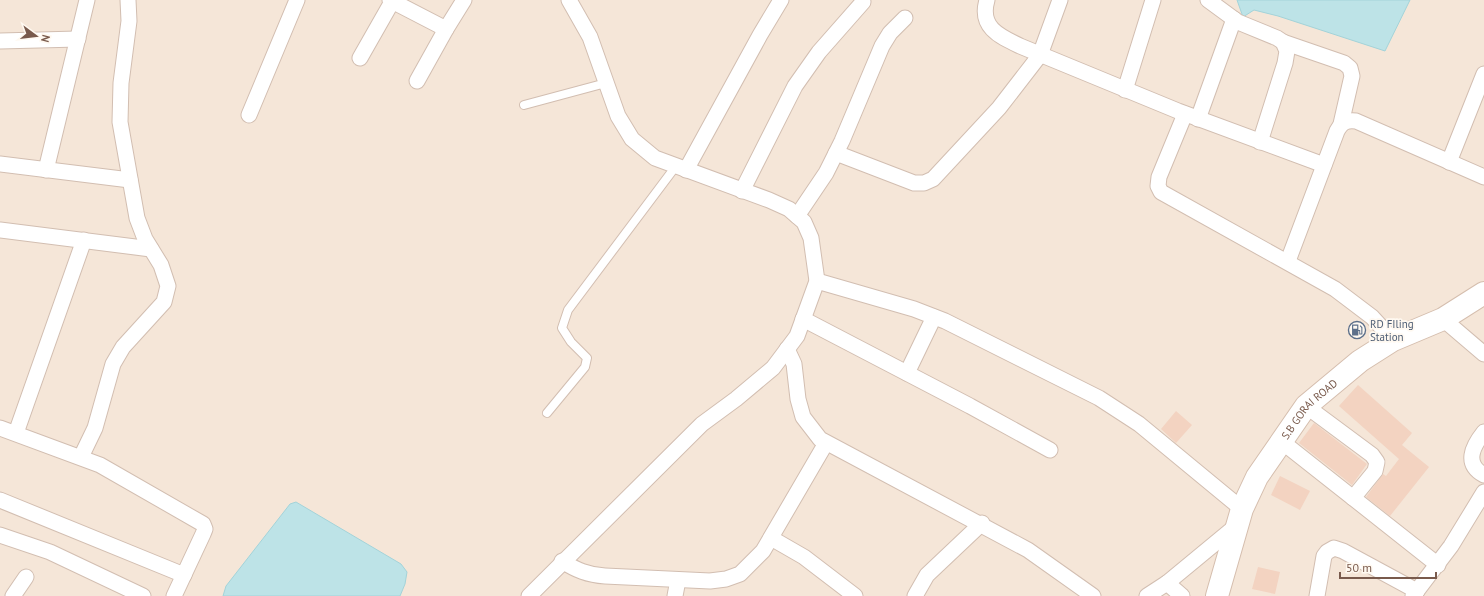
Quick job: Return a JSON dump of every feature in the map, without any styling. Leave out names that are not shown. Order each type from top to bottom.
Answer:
[{"type":"street","points":[[46,170],[87,0]]},
{"type":"street","points":[[81,457],[95,428],[113,364],[124,347],[164,302],[168,286],[166,278],[145,239],[137,218],[120,122],[119,105],[129,21],[128,0]]},
{"type":"street","points":[[249,115],[297,0]]},
{"type":"street","points":[[360,58],[392,0],[446,28]]},
{"type":"street","points":[[417,81],[446,28],[464,0]]},
{"type":"street","points":[[535,594],[562,561],[702,424],[736,399],[773,368],[797,336],[818,281],[811,238],[804,222],[789,209],[655,158],[632,139],[618,116],[590,37],[569,0]]},
{"type":"street","points":[[681,168],[781,0]]},
{"type":"street","points":[[987,0],[984,17],[989,25],[1001,37],[1040,55],[1192,117],[1324,166]]},
{"type":"street","points":[[836,153],[914,183],[924,183],[928,181],[941,171],[999,108],[1040,55],[1060,0]]},
{"type":"street","points":[[1125,90],[1153,0]]},
{"type":"street","points":[[1208,0],[1234,19],[1250,28],[1277,38],[1283,42],[1344,63],[1350,68],[1352,76],[1341,124],[1288,261]]},
{"type":"street","points":[[742,191],[795,86],[819,52],[863,2]]},
{"type":"street","points":[[797,216],[826,173],[882,46],[890,33],[905,18]]},
{"type":"street","points":[[1234,19],[1192,117],[1159,177],[1158,186],[1161,192],[1288,261],[1355,303],[1372,317],[1392,340]]},
{"type":"street","points":[[0,41],[78,39]]},
{"type":"street","points":[[1260,142],[1285,63],[1286,51],[1283,42]]},
{"type":"street","points":[[1449,162],[1484,74]]},
{"type":"street","points":[[1341,124],[1348,120],[1356,121],[1484,177]]},
{"type":"street","points":[[0,164],[130,180]]},
{"type":"street","points":[[0,230],[151,248]]},
{"type":"street","points":[[16,434],[84,240]]},
{"type":"street","points":[[818,281],[914,309],[934,317],[1100,398],[1139,424],[1239,518],[1167,583],[1147,596]]},
{"type":"street","name":"S.B GORAI ROAD","points":[[1217,596],[1239,518],[1257,477],[1306,406],[1360,361],[1392,340],[1443,319],[1484,293]]},
{"type":"street","points":[[907,373],[934,317]]},
{"type":"street","points":[[803,319],[1050,450]]},
{"type":"street","points":[[1443,319],[1484,354]]},
{"type":"street","points":[[787,349],[794,364],[798,399],[803,417],[820,440],[982,523],[1028,550],[1092,596]]},
{"type":"street","points":[[1306,406],[1372,455],[1377,462],[1375,471],[1353,498]]},
{"type":"street","points":[[0,428],[81,457],[111,471],[203,524],[205,529],[203,534],[174,596]]},
{"type":"street","points":[[1484,432],[1477,441],[1470,457],[1472,465],[1484,475]]},
{"type":"street","points":[[1281,441],[1438,565]]},
{"type":"street","points":[[562,561],[574,569],[590,575],[710,581],[726,579],[740,574],[756,559],[771,538],[826,443]]},
{"type":"street","points":[[1317,596],[1324,556],[1327,552],[1334,548],[1343,551],[1415,594],[1438,565],[1484,492]]},
{"type":"street","points":[[0,500],[184,575]]},
{"type":"street","points":[[914,596],[927,575],[982,523]]},
{"type":"street","points":[[0,535],[50,552],[143,596]]},
{"type":"street","points":[[771,538],[804,557],[855,596]]},
{"type":"street","points":[[13,596],[26,577]]},
{"type":"street","points":[[675,596],[678,580]]},
{"type":"street","points":[[1167,583],[1182,596]]},
{"type":"lane","points":[[524,105],[606,83]]},
{"type":"lane","points":[[547,413],[586,367],[588,362],[583,354],[566,336],[562,328],[568,310],[681,168]]},
{"type":"shaded area","points":[[0,0],[1484,0],[1484,596],[0,596]]},
{"type":"water","points":[[1237,0],[1410,0],[1385,51],[1278,16],[1254,10],[1243,17]]},
{"type":"water","points":[[296,502],[401,564],[407,572],[405,584],[400,596],[223,596],[226,586],[290,504]]},
{"type":"building","points":[[1358,385],[1412,433],[1402,445],[1429,467],[1390,516],[1366,497],[1383,474],[1386,476],[1399,459],[1339,406]]},
{"type":"building","points":[[1176,411],[1192,425],[1176,443],[1161,429]]},
{"type":"building","points":[[1314,423],[1367,464],[1352,485],[1299,443]]},
{"type":"building","points":[[1280,476],[1310,491],[1300,510],[1271,495]]},
{"type":"building","points":[[1258,567],[1280,572],[1275,594],[1252,589]]},
{"type":"place","name":"RD FIling Station","points":[[1357,330]]}]
